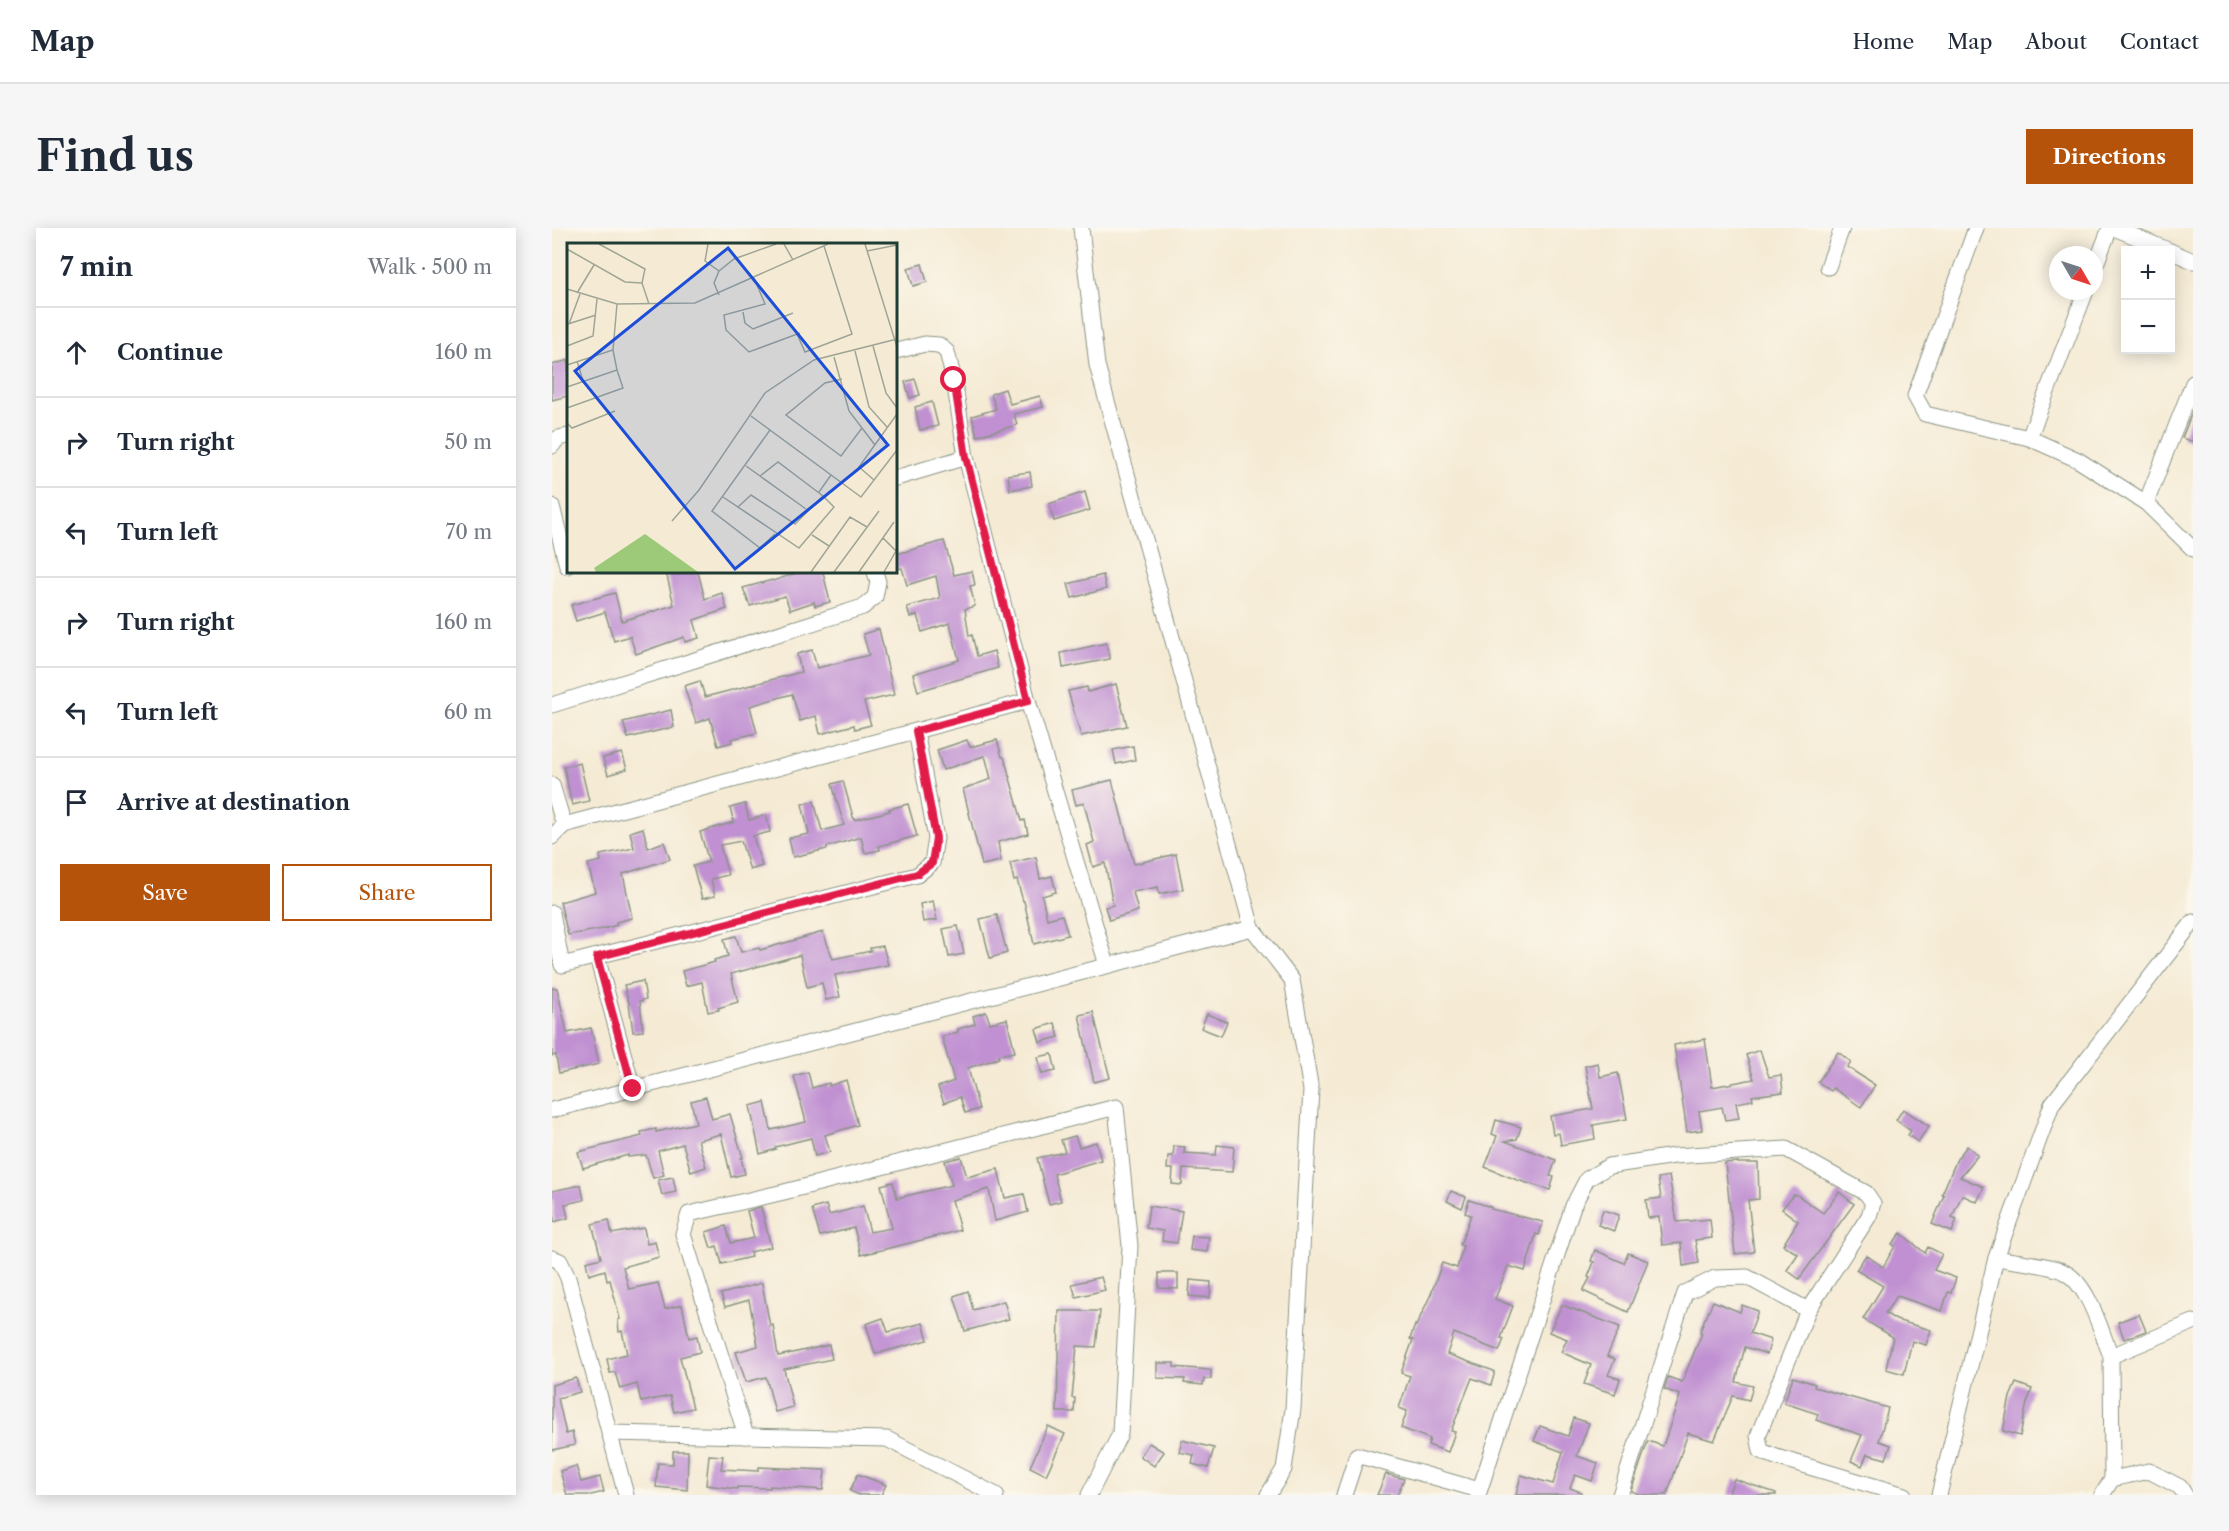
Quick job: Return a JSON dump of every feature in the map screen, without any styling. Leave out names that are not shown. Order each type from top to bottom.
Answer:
[{"type":"street","points":[[1081,228],[1097,365],[1252,928],[1292,980],[1311,1090],[1293,1409],[1284,1469],[1268,1495]]},
{"type":"street","points":[[1828,267],[1842,228]]},
{"type":"street","points":[[1976,228],[1915,396],[1925,414],[2029,438],[2078,460],[2146,503],[2193,549]]},
{"type":"street","points":[[2103,246],[2110,228]]},
{"type":"street","points":[[2114,228],[2157,246]]},
{"type":"street","points":[[2175,254],[2193,261]]},
{"type":"street","points":[[2029,438],[2083,300]]},
{"type":"street","points":[[897,351],[925,344],[939,345],[947,352],[954,380],[966,457],[1028,701],[1107,965]]},
{"type":"street","points":[[2146,503],[2193,383]]},
{"type":"street","points":[[552,446],[558,438],[567,436]]},
{"type":"street","points":[[897,478],[966,457]]},
{"type":"street","points":[[552,506],[562,568]]},
{"type":"street","points":[[552,705],[863,607],[875,597],[878,582],[875,573]]},
{"type":"street","points":[[552,837],[564,825],[1028,701]]},
{"type":"street","points":[[552,913],[557,967],[917,874],[932,863],[936,838],[916,731]]},
{"type":"street","points":[[552,785],[564,825]]},
{"type":"street","points":[[1939,1495],[1996,1258],[2052,1104],[2193,922]]},
{"type":"street","points":[[552,1110],[1252,928]]},
{"type":"street","points":[[597,957],[633,1089]]},
{"type":"street","points":[[746,1436],[683,1234],[689,1214],[1116,1107],[1130,1246],[1120,1434],[1089,1495]]},
{"type":"street","points":[[1344,1495],[1357,1455],[1478,1493],[1573,1206],[1587,1179],[1609,1166],[1674,1156],[1786,1149],[1866,1193],[1873,1203],[1869,1216],[1808,1310],[1758,1436],[1761,1451],[1904,1495]]},
{"type":"street","points":[[552,1258],[560,1260],[568,1278],[626,1495]]},
{"type":"street","points":[[1996,1258],[2064,1271],[2084,1290],[2111,1356],[2112,1479],[2102,1495]]},
{"type":"street","points":[[1620,1495],[1685,1293],[1715,1278],[1747,1277],[1808,1310]]},
{"type":"street","points":[[2111,1356],[2193,1322]]},
{"type":"street","points":[[609,1433],[887,1439],[996,1495]]},
{"type":"street","points":[[2112,1479],[2149,1471],[2180,1487],[2185,1495]]},
{"type":"building","points":[[922,264],[927,282],[913,286],[908,268]]},
{"type":"building","points":[[567,360],[567,396],[552,400],[552,365]]},
{"type":"building","points":[[915,379],[920,395],[910,398],[905,382]]},
{"type":"building","points":[[1005,389],[1010,404],[1040,396],[1043,407],[1014,414],[1017,425],[977,436],[972,416],[996,409],[991,394]]},
{"type":"building","points":[[932,402],[938,426],[920,430],[915,407]]},
{"type":"building","points":[[2193,410],[2193,442],[2182,438]]},
{"type":"building","points":[[1030,472],[1032,486],[1010,490],[1008,475]]},
{"type":"building","points":[[1085,492],[1090,510],[1054,521],[1049,504]]},
{"type":"building","points":[[944,541],[954,575],[972,571],[975,585],[970,586],[975,606],[965,609],[969,636],[972,635],[977,656],[994,651],[998,668],[918,691],[913,674],[959,660],[950,623],[922,632],[917,615],[910,617],[907,607],[940,598],[936,576],[907,585],[902,568],[897,569],[897,554]]},
{"type":"building","points":[[666,573],[698,573],[705,599],[722,593],[727,609],[694,620],[699,638],[685,642],[684,637],[636,654],[630,636],[614,641],[605,612],[576,621],[571,605],[615,593],[622,621],[674,605]]},
{"type":"building","points":[[796,573],[823,573],[830,602],[815,606],[814,602],[790,610],[785,596],[750,606],[743,588]]},
{"type":"building","points":[[1103,575],[1106,589],[1072,598],[1068,584]]},
{"type":"building","points":[[879,629],[894,695],[864,702],[871,725],[855,729],[854,725],[820,734],[816,716],[800,721],[792,694],[750,706],[757,733],[731,739],[732,742],[718,746],[710,718],[696,723],[684,686],[700,681],[705,697],[801,672],[797,654],[812,650],[817,668],[869,655],[863,634]]},
{"type":"building","points":[[1106,643],[1110,659],[1063,668],[1061,653]]},
{"type":"building","points":[[1116,684],[1127,726],[1081,736],[1068,691],[1087,687],[1088,692]]},
{"type":"building","points":[[671,710],[674,727],[628,738],[623,722]]},
{"type":"building","points":[[967,740],[970,747],[997,740],[1028,834],[998,842],[1001,861],[982,865],[963,789],[991,779],[986,759],[984,756],[943,770],[937,750]]},
{"type":"building","points":[[1133,746],[1135,760],[1116,764],[1113,750]]},
{"type":"building","points":[[622,753],[627,769],[608,775],[603,758]]},
{"type":"building","points":[[580,763],[589,801],[572,805],[564,767]]},
{"type":"building","points":[[1112,780],[1134,864],[1176,854],[1183,889],[1159,894],[1158,887],[1133,892],[1138,911],[1109,920],[1105,907],[1113,905],[1105,863],[1093,867],[1087,845],[1094,842],[1084,803],[1076,805],[1072,790]]},
{"type":"building","points":[[843,781],[854,820],[908,804],[917,836],[879,846],[880,850],[865,853],[861,837],[827,847],[827,849],[793,857],[789,838],[809,834],[802,804],[814,801],[822,831],[844,825],[832,784]]},
{"type":"building","points":[[745,804],[749,820],[766,815],[770,832],[753,836],[762,866],[750,870],[741,841],[720,845],[728,875],[711,879],[715,896],[702,899],[693,866],[709,862],[700,832],[734,822],[730,808]]},
{"type":"building","points":[[643,828],[648,848],[664,842],[670,859],[623,874],[632,918],[616,922],[617,925],[603,929],[568,935],[560,902],[595,892],[588,864],[601,861],[600,855],[634,848],[630,832]]},
{"type":"building","points":[[1036,857],[1040,879],[1052,876],[1056,892],[1042,896],[1047,919],[1062,915],[1068,935],[1034,944],[1024,901],[1017,880],[1014,881],[1010,863]]},
{"type":"building","points":[[933,901],[937,920],[923,922],[920,904]]},
{"type":"building","points":[[997,915],[1007,953],[990,958],[980,919]]},
{"type":"building","points":[[958,926],[964,954],[949,957],[943,929]]},
{"type":"building","points":[[823,932],[833,959],[871,951],[870,948],[883,946],[888,965],[835,975],[840,997],[826,1000],[822,983],[807,987],[800,955],[731,974],[738,1002],[718,1008],[719,1010],[708,1012],[702,982],[686,986],[682,971],[728,956],[724,939],[736,936],[741,952],[759,948],[760,950]]},
{"type":"building","points":[[643,981],[646,999],[640,1001],[643,1031],[633,1032],[624,985]]},
{"type":"building","points":[[552,988],[557,988],[567,1033],[591,1028],[599,1064],[559,1073],[556,1055],[552,1056]]},
{"type":"building","points":[[986,1012],[990,1023],[1007,1019],[1015,1052],[998,1055],[999,1058],[968,1068],[979,1109],[965,1113],[960,1097],[944,1103],[938,1087],[954,1081],[942,1037],[975,1024],[973,1016]]},
{"type":"building","points":[[1093,1012],[1110,1078],[1094,1082],[1079,1015]]},
{"type":"building","points":[[1207,1014],[1227,1022],[1221,1036],[1201,1028]]},
{"type":"building","points":[[1055,1023],[1059,1037],[1040,1042],[1036,1029]]},
{"type":"building","points":[[1705,1039],[1712,1087],[1754,1079],[1746,1055],[1760,1050],[1769,1077],[1781,1075],[1783,1092],[1752,1096],[1753,1100],[1736,1103],[1739,1118],[1725,1120],[1722,1107],[1699,1111],[1702,1130],[1687,1132],[1674,1045]]},
{"type":"building","points":[[1838,1052],[1851,1062],[1847,1067],[1875,1085],[1861,1107],[1833,1088],[1831,1091],[1818,1082]]},
{"type":"building","points":[[1052,1054],[1056,1071],[1042,1074],[1038,1057]]},
{"type":"building","points":[[1598,1063],[1600,1077],[1618,1073],[1627,1119],[1593,1125],[1595,1139],[1561,1145],[1559,1133],[1553,1134],[1550,1116],[1593,1109],[1585,1066]]},
{"type":"building","points":[[808,1072],[812,1088],[829,1083],[829,1086],[846,1080],[858,1125],[825,1135],[830,1152],[815,1156],[811,1138],[775,1147],[776,1149],[760,1154],[750,1106],[765,1102],[771,1130],[806,1122],[794,1076]]},
{"type":"building","points":[[706,1097],[712,1119],[730,1114],[743,1158],[741,1158],[745,1174],[731,1177],[721,1134],[698,1140],[706,1167],[691,1172],[683,1144],[658,1151],[664,1175],[653,1178],[646,1155],[628,1157],[628,1155],[583,1168],[578,1152],[642,1136],[641,1132],[656,1129],[656,1132],[696,1123],[691,1101]]},
{"type":"building","points":[[1903,1109],[1929,1126],[1918,1142],[1908,1135],[1911,1131],[1896,1120]]},
{"type":"building","points":[[1496,1120],[1521,1127],[1517,1139],[1505,1141],[1556,1160],[1550,1176],[1554,1177],[1550,1190],[1485,1167],[1497,1136],[1492,1134]]},
{"type":"building","points":[[1075,1136],[1079,1147],[1096,1142],[1101,1160],[1054,1174],[1061,1201],[1049,1204],[1037,1158],[1065,1152],[1061,1140]]},
{"type":"building","points":[[1217,1145],[1234,1147],[1232,1172],[1183,1169],[1182,1185],[1172,1184],[1173,1169],[1167,1169],[1168,1156],[1173,1156],[1174,1146],[1185,1147],[1184,1153],[1216,1155]]},
{"type":"building","points":[[1967,1146],[1978,1155],[1960,1177],[1984,1187],[1977,1202],[1962,1195],[1952,1217],[1957,1219],[1952,1232],[1932,1224],[1957,1159]]},
{"type":"building","points":[[961,1157],[967,1177],[998,1169],[1005,1198],[1024,1194],[1028,1212],[995,1221],[989,1189],[952,1200],[960,1230],[946,1234],[861,1255],[854,1228],[820,1236],[812,1209],[826,1205],[829,1215],[863,1206],[870,1232],[892,1228],[881,1185],[893,1182],[897,1198],[952,1185],[945,1161]]},
{"type":"building","points":[[1725,1163],[1758,1163],[1759,1199],[1748,1200],[1754,1252],[1735,1254]]},
{"type":"building","points":[[1669,1176],[1677,1222],[1710,1219],[1712,1238],[1695,1240],[1699,1263],[1683,1266],[1681,1243],[1662,1245],[1659,1217],[1648,1218],[1646,1200],[1661,1198],[1658,1178]]},
{"type":"building","points":[[673,1177],[676,1192],[662,1195],[658,1180]]},
{"type":"building","points":[[581,1185],[584,1200],[565,1204],[568,1218],[554,1222],[552,1191]]},
{"type":"building","points":[[1451,1191],[1466,1197],[1462,1208],[1447,1201]]},
{"type":"building","points":[[1839,1192],[1854,1204],[1799,1279],[1787,1270],[1798,1254],[1783,1245],[1798,1221],[1782,1209],[1793,1195],[1797,1195],[1823,1213]]},
{"type":"building","points":[[1469,1200],[1491,1207],[1491,1209],[1543,1222],[1539,1235],[1536,1234],[1525,1271],[1508,1266],[1495,1299],[1513,1306],[1501,1338],[1504,1339],[1499,1351],[1454,1333],[1447,1354],[1494,1371],[1494,1375],[1491,1385],[1472,1378],[1451,1431],[1455,1432],[1448,1452],[1428,1445],[1430,1439],[1401,1428],[1407,1411],[1399,1408],[1410,1376],[1401,1373],[1413,1340],[1410,1339],[1415,1325],[1431,1294],[1442,1263],[1457,1268],[1463,1246],[1460,1245],[1471,1215],[1465,1213]]},
{"type":"building","points":[[1149,1206],[1182,1211],[1177,1243],[1162,1241],[1163,1231],[1146,1228]]},
{"type":"building","points":[[761,1207],[771,1247],[750,1252],[751,1257],[722,1264],[717,1246],[711,1248],[706,1232],[726,1226],[731,1243],[754,1238],[747,1211]]},
{"type":"building","points":[[1603,1210],[1619,1215],[1614,1231],[1598,1225]]},
{"type":"building","points":[[609,1220],[612,1234],[644,1228],[647,1244],[655,1242],[659,1257],[623,1267],[629,1289],[658,1283],[665,1309],[682,1305],[689,1338],[697,1336],[700,1352],[680,1357],[693,1408],[674,1412],[670,1396],[641,1402],[637,1384],[620,1389],[615,1372],[610,1373],[607,1359],[627,1354],[622,1331],[619,1332],[618,1320],[620,1319],[610,1280],[607,1281],[605,1270],[589,1275],[586,1262],[601,1258],[592,1224]]},
{"type":"building","points":[[1901,1233],[1925,1253],[1928,1247],[1942,1254],[1934,1270],[1956,1278],[1951,1293],[1948,1292],[1942,1311],[1897,1296],[1885,1313],[1896,1320],[1931,1330],[1926,1345],[1912,1341],[1904,1374],[1886,1369],[1893,1337],[1863,1319],[1883,1286],[1856,1270],[1866,1255],[1883,1267],[1895,1246],[1892,1244]]},
{"type":"building","points":[[1192,1236],[1209,1237],[1207,1252],[1190,1250]]},
{"type":"building","points":[[1595,1250],[1624,1263],[1628,1253],[1648,1261],[1628,1312],[1583,1291],[1590,1278],[1588,1277],[1594,1262],[1591,1261]]},
{"type":"building","points":[[1159,1273],[1178,1273],[1178,1289],[1159,1288]]},
{"type":"building","points":[[1101,1277],[1105,1290],[1076,1297],[1072,1284]]},
{"type":"building","points":[[1190,1280],[1211,1282],[1210,1298],[1189,1296]]},
{"type":"building","points":[[762,1283],[778,1356],[829,1345],[832,1359],[784,1369],[793,1407],[775,1412],[766,1377],[746,1382],[736,1352],[758,1346],[749,1300],[725,1307],[721,1294]]},
{"type":"building","points":[[968,1291],[973,1310],[1004,1301],[1009,1319],[965,1331],[954,1296]]},
{"type":"building","points":[[1713,1301],[1740,1312],[1742,1305],[1758,1311],[1750,1333],[1771,1340],[1767,1354],[1745,1347],[1736,1382],[1753,1386],[1749,1400],[1733,1396],[1714,1441],[1688,1433],[1667,1495],[1641,1495],[1631,1491],[1648,1441],[1663,1446],[1680,1395],[1664,1389],[1668,1377],[1682,1382]]},
{"type":"building","points":[[1562,1305],[1620,1327],[1607,1356],[1615,1359],[1608,1375],[1620,1379],[1615,1394],[1584,1384],[1591,1365],[1561,1352],[1567,1339],[1549,1332]]},
{"type":"building","points":[[1059,1311],[1100,1311],[1096,1347],[1077,1346],[1072,1398],[1075,1398],[1074,1412],[1057,1412]]},
{"type":"building","points":[[2139,1314],[2146,1331],[2124,1339],[2118,1322]]},
{"type":"building","points":[[883,1318],[888,1332],[923,1323],[928,1340],[875,1354],[866,1324]]},
{"type":"building","points":[[1157,1363],[1174,1363],[1174,1367],[1211,1370],[1211,1379],[1204,1379],[1203,1385],[1184,1383],[1185,1379],[1157,1378]]},
{"type":"building","points":[[1793,1377],[1815,1384],[1814,1387],[1888,1408],[1879,1441],[1891,1445],[1886,1459],[1867,1454],[1862,1466],[1851,1461],[1862,1435],[1816,1420],[1818,1414],[1784,1403]]},
{"type":"building","points":[[576,1378],[580,1392],[558,1398],[566,1434],[572,1432],[575,1445],[552,1450],[552,1385]]},
{"type":"building","points":[[2016,1383],[2032,1389],[2020,1436],[2003,1431],[2010,1397]]},
{"type":"building","points":[[1574,1418],[1589,1423],[1577,1456],[1598,1463],[1592,1481],[1575,1475],[1570,1488],[1581,1492],[1580,1495],[1516,1495],[1521,1475],[1553,1484],[1563,1452],[1534,1441],[1540,1426],[1568,1436]]},
{"type":"building","points":[[1048,1426],[1065,1434],[1046,1475],[1030,1467]]},
{"type":"building","points":[[1182,1440],[1214,1448],[1208,1468],[1192,1464],[1194,1455],[1179,1452]]},
{"type":"building","points":[[1149,1443],[1164,1452],[1154,1466],[1140,1456]]},
{"type":"building","points":[[673,1451],[688,1451],[687,1490],[656,1487],[658,1463],[673,1464]]},
{"type":"building","points":[[709,1455],[723,1456],[721,1469],[758,1471],[759,1467],[825,1470],[823,1490],[770,1486],[770,1488],[737,1487],[737,1489],[706,1485]]},
{"type":"building","points":[[576,1466],[581,1482],[600,1477],[604,1492],[591,1495],[567,1495],[560,1471]]},
{"type":"building","points":[[858,1474],[886,1485],[881,1495],[859,1495],[850,1491]]},
{"type":"building","points":[[1386,1474],[1404,1479],[1397,1495],[1377,1495]]},
{"type":"building","points":[[1734,1479],[1776,1493],[1776,1495],[1728,1495]]},
{"type":"route","points":[[633,1089],[597,957],[917,874],[932,863],[936,838],[916,731],[1028,701],[966,457],[954,380]]}]
